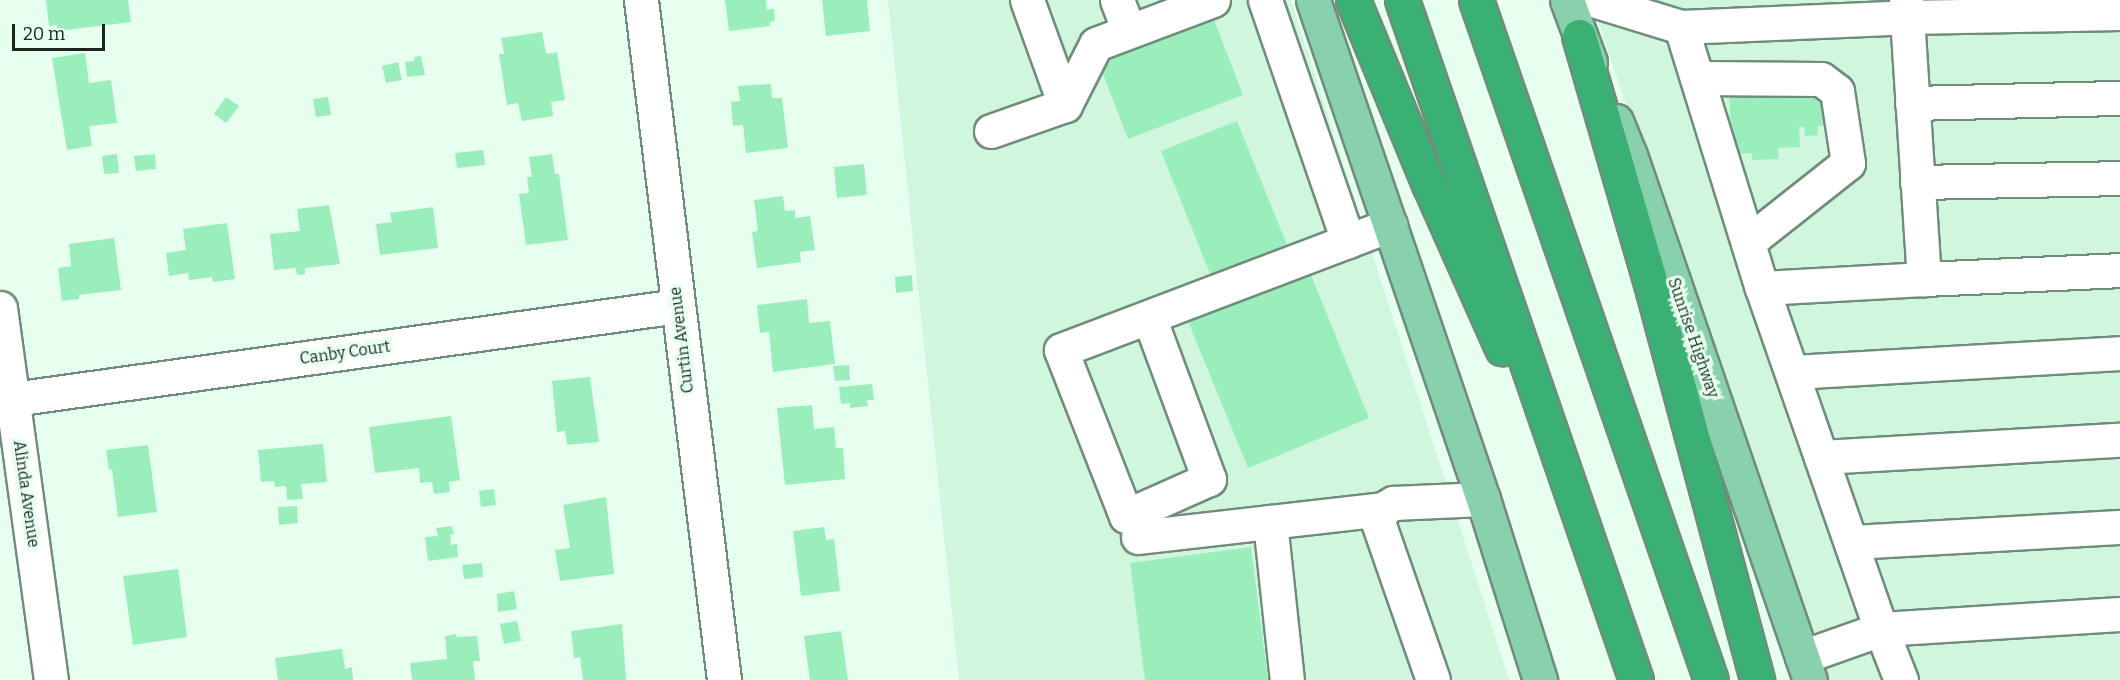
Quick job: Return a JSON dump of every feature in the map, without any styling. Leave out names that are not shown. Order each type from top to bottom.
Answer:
[{"type":"highway","points":[[1353,0],[1429,184],[1589,542]]},
{"type":"highway","points":[[1402,0],[1636,680]]},
{"type":"highway","points":[[1476,0],[1711,680]]},
{"type":"highway","points":[[1579,36],[1653,291],[1756,680]]},
{"type":"main road","points":[[1313,0],[1483,499],[1540,680]]},
{"type":"main road","name":"Sunrise Highway","points":[[1567,0],[1579,36],[1630,155],[1806,669]]},
{"type":"street","name":"Curtin Avenue","points":[[641,0],[724,680]]},
{"type":"street","points":[[1027,0],[1065,105]]},
{"type":"street","points":[[1117,0],[1129,31]]},
{"type":"street","points":[[991,131],[1065,105],[1096,44],[1211,0]]},
{"type":"street","points":[[1265,0],[1348,241]]},
{"type":"street","points":[[1593,0],[1681,27],[1906,9],[2120,13]]},
{"type":"street","points":[[1906,9],[1924,279]]},
{"type":"street","points":[[1681,27],[1762,288],[1881,629],[1901,680]]},
{"type":"street","points":[[1697,78],[1821,79],[1838,91],[1848,163],[1748,242]]},
{"type":"street","points":[[1912,103],[2120,98]]},
{"type":"street","points":[[1917,182],[2120,178]]},
{"type":"street","points":[[1132,527],[1061,350],[1390,225]]},
{"type":"street","points":[[1762,288],[2120,270]]},
{"type":"street","name":"Canby Court","points":[[13,399],[678,306]]},
{"type":"street","name":"Alinda Avenue","points":[[0,308],[51,680]]},
{"type":"street","points":[[1132,527],[1209,479],[1149,317]]},
{"type":"street","points":[[1792,372],[2120,353]]},
{"type":"street","points":[[1821,457],[2120,440]]},
{"type":"street","points":[[1132,527],[1270,522],[1383,509],[1393,503],[1483,499]]},
{"type":"street","points":[[1383,509],[1378,522],[1433,680]]},
{"type":"street","points":[[1270,522],[1287,680]]},
{"type":"street","points":[[1851,542],[2120,527]]},
{"type":"street","points":[[1806,669],[1881,629],[2120,614]]},
{"type":"shaded area","points":[[888,0],[1291,0],[1509,680],[959,680]]},
{"type":"shaded area","points":[[1591,0],[2120,0],[2120,680],[1818,680]]},
{"type":"building","points":[[46,0],[128,0],[131,22],[57,31],[57,25],[49,26]]},
{"type":"building","points":[[725,0],[766,0],[767,10],[774,9],[775,21],[770,22],[770,26],[729,31]]},
{"type":"building","points":[[822,0],[867,0],[870,31],[826,36]]},
{"type":"building","points":[[1213,17],[1243,95],[1128,139],[1098,61]]},
{"type":"building","points":[[542,32],[546,54],[557,52],[565,100],[551,102],[553,116],[522,121],[518,103],[507,105],[499,54],[504,54],[501,38]]},
{"type":"building","points":[[85,53],[89,83],[111,80],[117,123],[89,126],[92,146],[67,150],[52,58]]},
{"type":"building","points":[[421,56],[425,75],[407,77],[405,62],[415,61],[414,57]]},
{"type":"building","points":[[398,62],[402,80],[386,83],[382,66]]},
{"type":"building","points":[[771,84],[772,98],[782,98],[788,148],[746,153],[743,125],[733,126],[731,102],[740,101],[738,86]]},
{"type":"building","points":[[1779,84],[1780,96],[1811,95],[1823,106],[1824,126],[1818,126],[1818,135],[1805,136],[1804,127],[1799,127],[1800,147],[1778,148],[1779,159],[1752,160],[1752,153],[1732,154],[1729,91]]},
{"type":"building","points":[[226,97],[239,106],[226,123],[214,114]]},
{"type":"building","points":[[328,97],[331,115],[316,117],[313,99]]},
{"type":"building","points":[[1237,121],[1287,245],[1211,276],[1161,151]]},
{"type":"building","points":[[483,150],[485,165],[457,168],[455,153]]},
{"type":"building","points":[[117,154],[119,173],[104,174],[102,156]]},
{"type":"building","points":[[155,154],[156,169],[136,171],[134,156]]},
{"type":"building","points":[[552,154],[555,174],[559,174],[568,240],[526,245],[519,194],[529,193],[527,177],[532,177],[529,157]]},
{"type":"building","points":[[864,164],[867,195],[837,198],[834,167]]},
{"type":"building","points":[[783,196],[785,211],[795,210],[795,218],[810,216],[815,250],[800,252],[801,262],[757,268],[752,232],[758,231],[754,200]]},
{"type":"building","points":[[329,205],[340,264],[305,268],[305,274],[297,275],[296,268],[274,270],[270,234],[300,231],[297,209]]},
{"type":"building","points":[[433,207],[438,248],[380,255],[376,224],[392,222],[390,213]]},
{"type":"building","points":[[227,223],[235,279],[213,282],[212,277],[189,280],[188,273],[169,276],[166,253],[186,250],[183,229]]},
{"type":"building","points":[[114,238],[121,290],[79,295],[79,299],[62,301],[58,268],[71,266],[69,244]]},
{"type":"building","points":[[1309,270],[1369,418],[1248,468],[1187,319]]},
{"type":"building","points":[[912,275],[913,291],[896,293],[895,277]]},
{"type":"building","points":[[807,299],[809,323],[830,321],[835,364],[773,372],[769,332],[760,333],[757,305]]},
{"type":"building","points":[[849,365],[850,380],[835,381],[833,366]]},
{"type":"building","points":[[590,377],[599,442],[567,445],[565,431],[557,432],[552,381]]},
{"type":"building","points":[[872,384],[874,400],[867,400],[868,406],[850,408],[850,403],[841,404],[839,387]]},
{"type":"building","points":[[812,405],[814,429],[834,427],[836,448],[843,448],[845,479],[785,485],[777,408]]},
{"type":"building","points":[[451,416],[460,480],[449,482],[450,492],[434,494],[432,482],[420,483],[419,468],[375,473],[369,427]]},
{"type":"building","points":[[323,444],[327,482],[301,484],[303,499],[287,500],[286,486],[275,487],[274,481],[261,482],[258,450]]},
{"type":"building","points":[[148,445],[157,512],[118,517],[112,469],[109,470],[106,450]]},
{"type":"building","points":[[494,489],[496,505],[481,507],[479,491]]},
{"type":"building","points":[[606,497],[614,574],[560,581],[555,550],[570,548],[563,505]]},
{"type":"building","points":[[297,506],[298,523],[279,525],[278,507]]},
{"type":"building","points":[[452,526],[454,534],[450,535],[451,545],[457,544],[458,557],[428,561],[425,537],[438,536],[436,528]]},
{"type":"building","points":[[824,527],[826,540],[834,539],[840,591],[801,596],[793,531]]},
{"type":"building","points":[[1251,547],[1268,680],[1145,680],[1130,563]]},
{"type":"building","points":[[482,563],[483,577],[464,579],[462,565]]},
{"type":"building","points":[[178,569],[187,637],[133,645],[123,576]]},
{"type":"building","points":[[514,591],[517,609],[498,612],[497,594]]},
{"type":"building","points":[[517,621],[521,641],[504,644],[500,624]]},
{"type":"building","points":[[622,624],[626,680],[583,680],[580,657],[574,658],[571,631]]},
{"type":"building","points":[[841,631],[848,680],[810,680],[804,636]]},
{"type":"building","points":[[456,634],[456,637],[477,636],[480,661],[473,661],[475,680],[412,680],[410,663],[447,659],[445,636]]},
{"type":"building","points":[[342,649],[345,669],[352,667],[353,680],[278,680],[275,658]]}]
